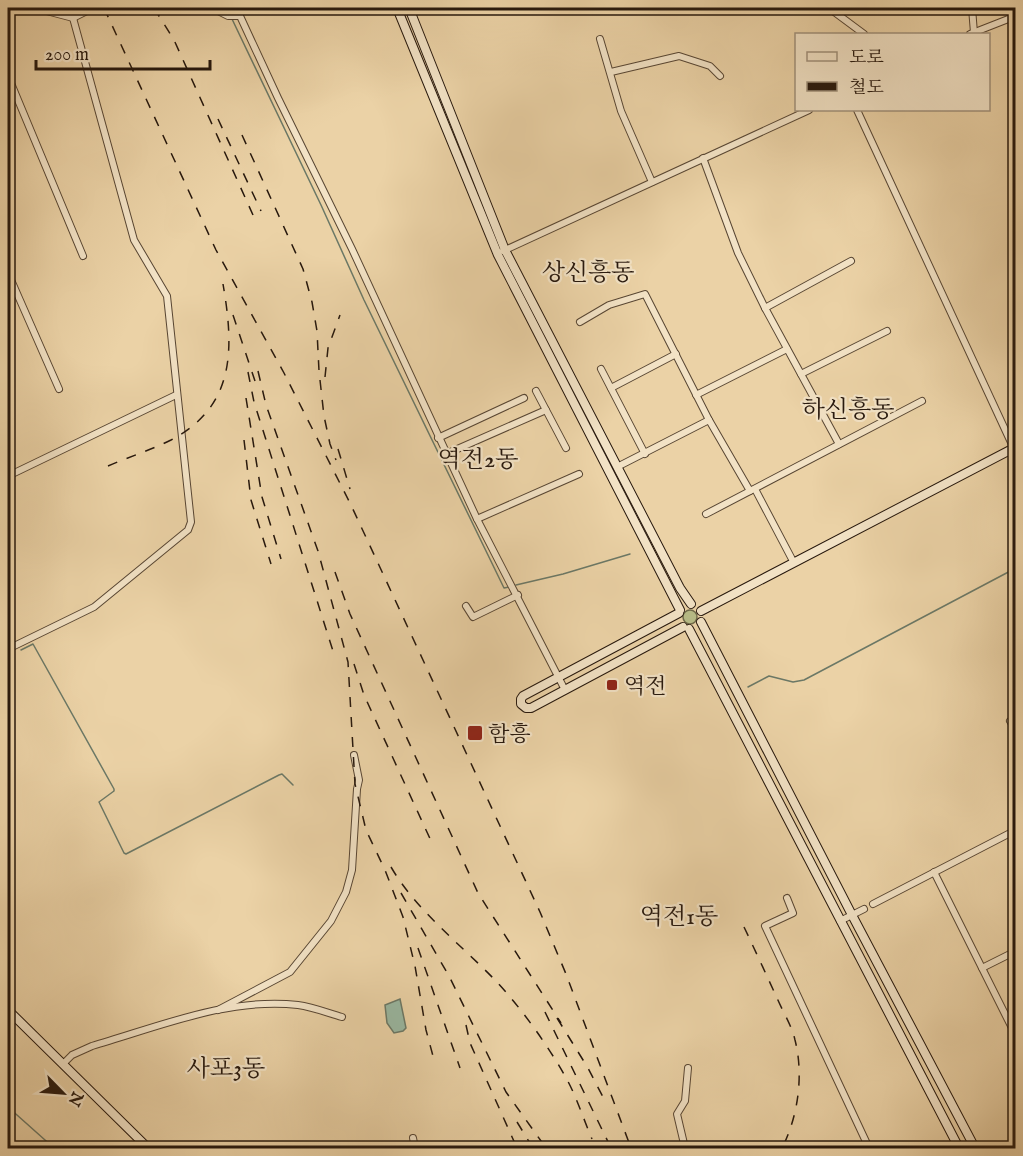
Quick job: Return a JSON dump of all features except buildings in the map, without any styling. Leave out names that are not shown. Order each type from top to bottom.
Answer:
[{"type":"main road","points":[[397,8],[502,252],[679,612],[679,621],[686,628],[959,1149]]},
{"type":"main road","points":[[409,8],[502,252],[680,588],[691,604],[701,611]]},
{"type":"main road","points":[[701,611],[1015,449]]},
{"type":"main road","points":[[691,604],[524,696],[521,704],[526,708],[531,708],[686,628],[695,628],[701,622]]},
{"type":"main road","points":[[701,611],[701,622],[975,1149]]},
{"type":"main road","points":[[8,1010],[148,1149]]},
{"type":"street","points":[[35,8],[74,18],[93,8]]},
{"type":"street","points":[[212,8],[228,16],[240,16],[352,249],[477,519],[565,690]]},
{"type":"street","points":[[829,8],[863,33]]},
{"type":"street","points":[[972,8],[972,33]]},
{"type":"street","points":[[974,33],[1014,17],[1016,25]]},
{"type":"street","points":[[8,649],[94,607],[188,530],[191,522],[166,297],[134,240],[74,18]]},
{"type":"street","points":[[600,39],[621,111],[652,182]]},
{"type":"street","points":[[611,72],[679,56],[710,66],[720,76]]},
{"type":"street","points":[[8,76],[83,256]]},
{"type":"street","points":[[502,252],[807,111]]},
{"type":"street","points":[[857,111],[1015,449]]},
{"type":"street","points":[[703,158],[729,231],[765,308],[839,444]]},
{"type":"street","points":[[765,308],[851,261]]},
{"type":"street","points":[[8,273],[59,389]]},
{"type":"street","points":[[580,322],[609,305],[645,294],[709,420],[794,563]]},
{"type":"street","points":[[801,375],[887,331]]},
{"type":"street","points":[[696,395],[787,349]]},
{"type":"street","points":[[611,387],[676,354]]},
{"type":"street","points":[[602,369],[645,454]]},
{"type":"street","points":[[536,391],[566,448]]},
{"type":"street","points":[[8,476],[176,395]]},
{"type":"street","points":[[438,438],[524,398]]},
{"type":"street","points":[[706,514],[922,401]]},
{"type":"street","points":[[446,454],[546,410]]},
{"type":"street","points":[[617,467],[709,420]]},
{"type":"street","points":[[477,519],[579,474]]},
{"type":"street","points":[[466,606],[472,618],[518,595]]},
{"type":"street","points":[[1010,721],[1016,731]]},
{"type":"street","points":[[218,1010],[290,972],[328,926],[335,914],[348,888],[353,863],[359,780],[354,755]]},
{"type":"street","points":[[873,904],[1016,830]]},
{"type":"street","points":[[934,872],[1016,1036]]},
{"type":"street","points":[[787,898],[793,913],[765,926],[869,1149]]},
{"type":"street","points":[[840,921],[864,909]]},
{"type":"street","points":[[982,968],[1016,951]]},
{"type":"street","points":[[63,1064],[72,1055],[92,1046],[218,1010],[252,1005],[289,1004],[310,1007],[342,1017]]},
{"type":"street","points":[[685,1149],[677,1114],[686,1101],[688,1068]]},
{"type":"street","points":[[413,1138],[415,1149]]},
{"type":"green space","points":[[690,610],[695,612],[697,617],[695,622],[690,624],[685,622],[683,617],[685,612]]},
{"type":"shaded area","points":[[400,999],[406,1028],[394,1033],[387,1023],[385,1005]]},
{"type":"waterway","points":[[226,8],[230,15]]},
{"type":"waterway","points":[[230,8],[236,10]]},
{"type":"waterway","points":[[232,19],[364,300],[504,588],[509,587]]},
{"type":"waterway","points":[[516,585],[630,554]]},
{"type":"waterway","points":[[748,687],[769,676],[793,682],[804,680],[1016,568]]},
{"type":"waterway","points":[[21,650],[33,644],[114,789],[99,802],[126,854],[279,775],[282,774],[293,785]]},
{"type":"waterway","points":[[8,656],[13,653]]},
{"type":"waterway","points":[[8,1107],[54,1148]]},
{"type":"railway","points":[[104,8],[216,250],[284,373],[351,505],[540,912],[566,974],[631,1148]]},
{"type":"railway","points":[[154,8],[174,40],[253,215]]},
{"type":"railway","points":[[218,119],[261,211]]},
{"type":"railway","points":[[242,135],[303,269],[317,331],[324,416],[336,460]]},
{"type":"railway","points":[[108,466],[171,440],[192,426],[208,410],[219,393],[226,373],[229,353],[229,331],[223,284]]},
{"type":"railway","points":[[233,315],[255,381]]},
{"type":"railway","points":[[325,377],[328,348],[340,315]]},
{"type":"railway","points":[[258,371],[266,405],[318,551],[348,662],[355,784],[366,830],[385,870],[403,917],[433,1056]]},
{"type":"railway","points":[[248,372],[254,402],[333,651]]},
{"type":"railway","points":[[246,398],[262,497],[281,559]]},
{"type":"railway","points":[[244,440],[251,500],[271,564]]},
{"type":"railway","points":[[338,449],[350,489]]},
{"type":"railway","points":[[335,572],[350,614],[478,893],[561,1023]]},
{"type":"railway","points":[[354,664],[364,695],[432,843]]},
{"type":"railway","points":[[391,867],[425,912],[494,979],[532,1025],[569,1083],[592,1139]]},
{"type":"railway","points":[[401,893],[449,976],[506,1092],[546,1148]]},
{"type":"railway","points":[[744,927],[790,1024],[798,1053],[799,1081],[796,1109],[782,1148]]},
{"type":"railway","points":[[418,948],[460,1068]]},
{"type":"railway","points":[[545,1012],[611,1148]]},
{"type":"railway","points":[[557,1018],[588,1068],[605,1101]]},
{"type":"railway","points":[[466,1025],[470,1043],[517,1148]]},
{"type":"railway","points":[[517,1122],[533,1148]]},
{"type":"place","name":"역전","points":[[612,685]]},
{"type":"place","name":"함흥","points":[[475,733]]},
{"type":"district","name":"상신흥동","points":[[588,272]]},
{"type":"district","name":"하신흥동","points":[[848,409]]},
{"type":"district","name":"역전2동","points":[[478,459]]},
{"type":"district","name":"역전1동","points":[[679,916]]},
{"type":"district","name":"사포3동","points":[[226,1068]]}]
